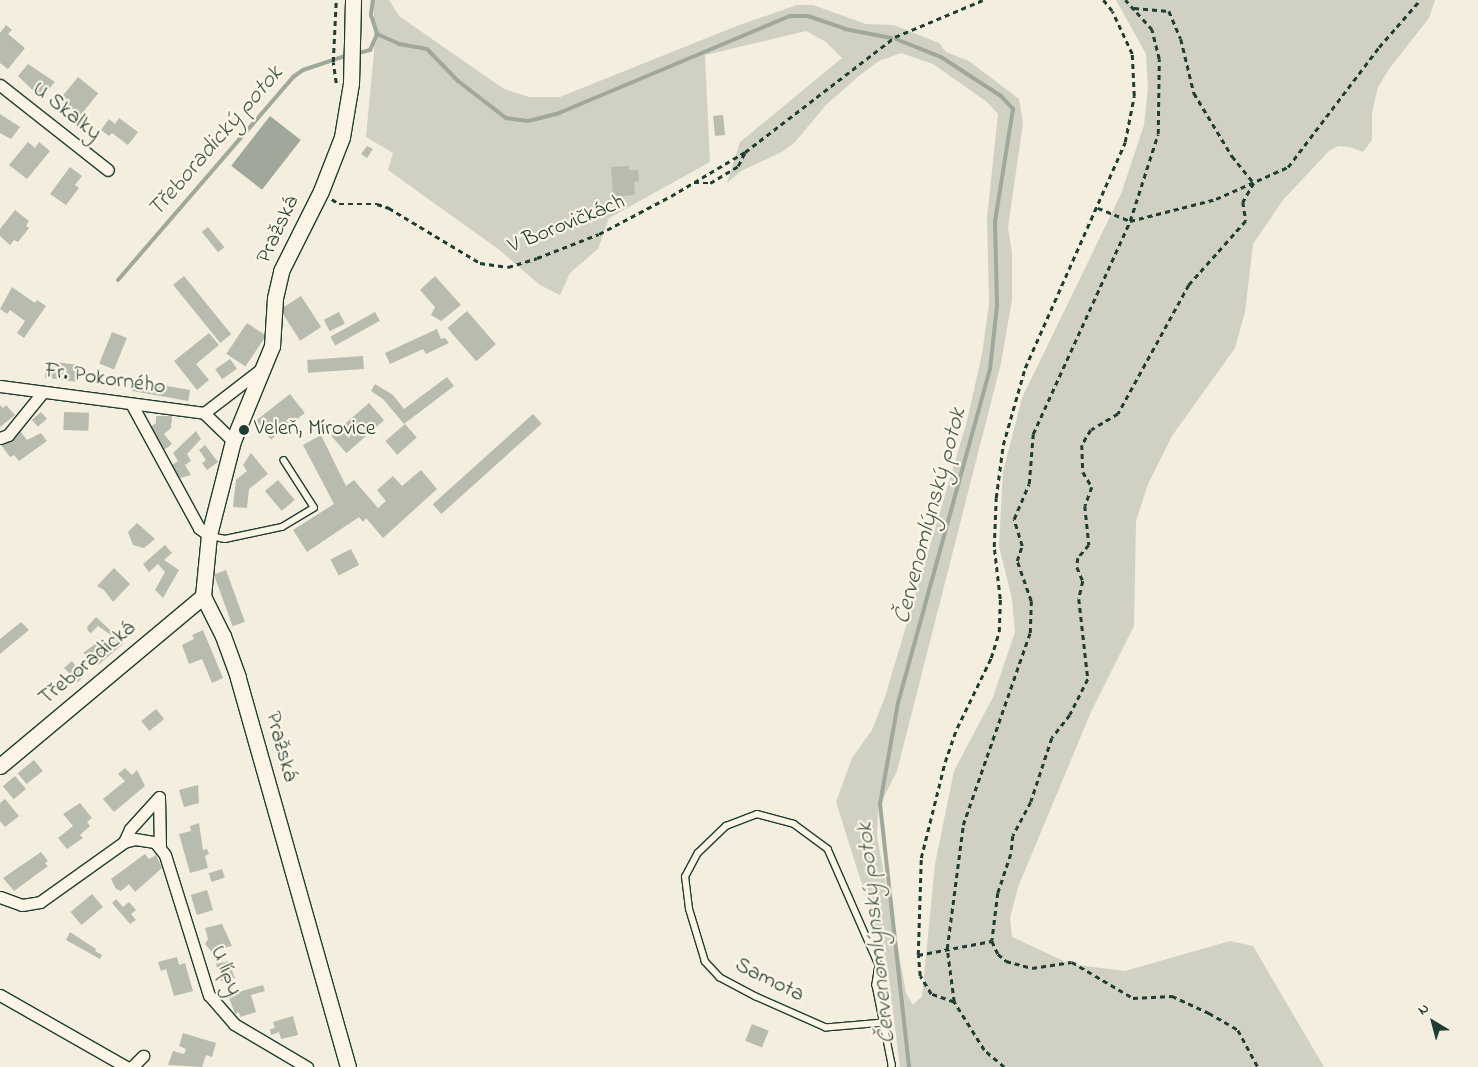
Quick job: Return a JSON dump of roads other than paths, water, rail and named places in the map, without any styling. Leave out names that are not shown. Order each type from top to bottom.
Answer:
[{"type":"street","name":"Pražská","points":[[233,441],[264,367],[274,337],[277,288],[285,261],[321,191],[342,137],[351,54],[353,0]]},
{"type":"street","name":"U Skalky","points":[[0,85],[108,170]]},
{"type":"street","points":[[203,596],[208,535],[233,441],[204,414],[264,367]]},
{"type":"street","name":"Fr. Pokorného","points":[[0,386],[204,414]]},
{"type":"street","points":[[0,438],[8,435],[43,392]]},
{"type":"street","points":[[132,405],[199,528],[208,535]]},
{"type":"street","name":"Pražská","points":[[203,596],[223,636],[238,677],[348,1067]]},
{"type":"street","name":"Třeboradická","points":[[0,766],[203,596]]},
{"type":"street","name":"U lípy","points":[[0,897],[22,905],[40,902],[124,842],[130,829],[159,798],[160,847],[209,995],[234,1024],[307,1067]]},
{"type":"street","points":[[124,842],[145,839],[160,847]]},
{"type":"street","points":[[0,995],[126,1067]]},
{"type":"street","points":[[132,1067],[143,1056]]},
{"type":"lane","points":[[208,535],[225,539],[282,527],[314,508],[284,461]]},
{"type":"lane","name":"Samota","points":[[884,1023],[826,1028],[749,994],[720,978],[705,962],[689,909],[685,877],[698,853],[726,826],[757,814],[794,824],[828,849],[879,965],[876,985],[884,1023],[892,1067]]},
{"type":"waterway","points":[[373,0],[371,15],[377,34]]},
{"type":"waterway","name":"Červenomlýnský potok","points":[[377,34],[399,44],[427,49],[458,81],[506,118],[528,121],[559,113],[790,16],[808,16],[845,29],[891,38]]},
{"type":"waterway","name":"Třeboradický potok","points":[[355,54],[370,50],[377,34]]},
{"type":"waterway","name":"Červenomlýnský potok","points":[[896,39],[941,57],[1001,96],[1013,109],[995,222],[997,306],[990,369],[898,703],[880,804],[909,1067]]},
{"type":"waterway","name":"Třeboradický potok","points":[[118,280],[293,77],[303,70],[348,55]]},
{"type":"place","name":"Veleň, Mírovice","points":[[244,430]]}]
